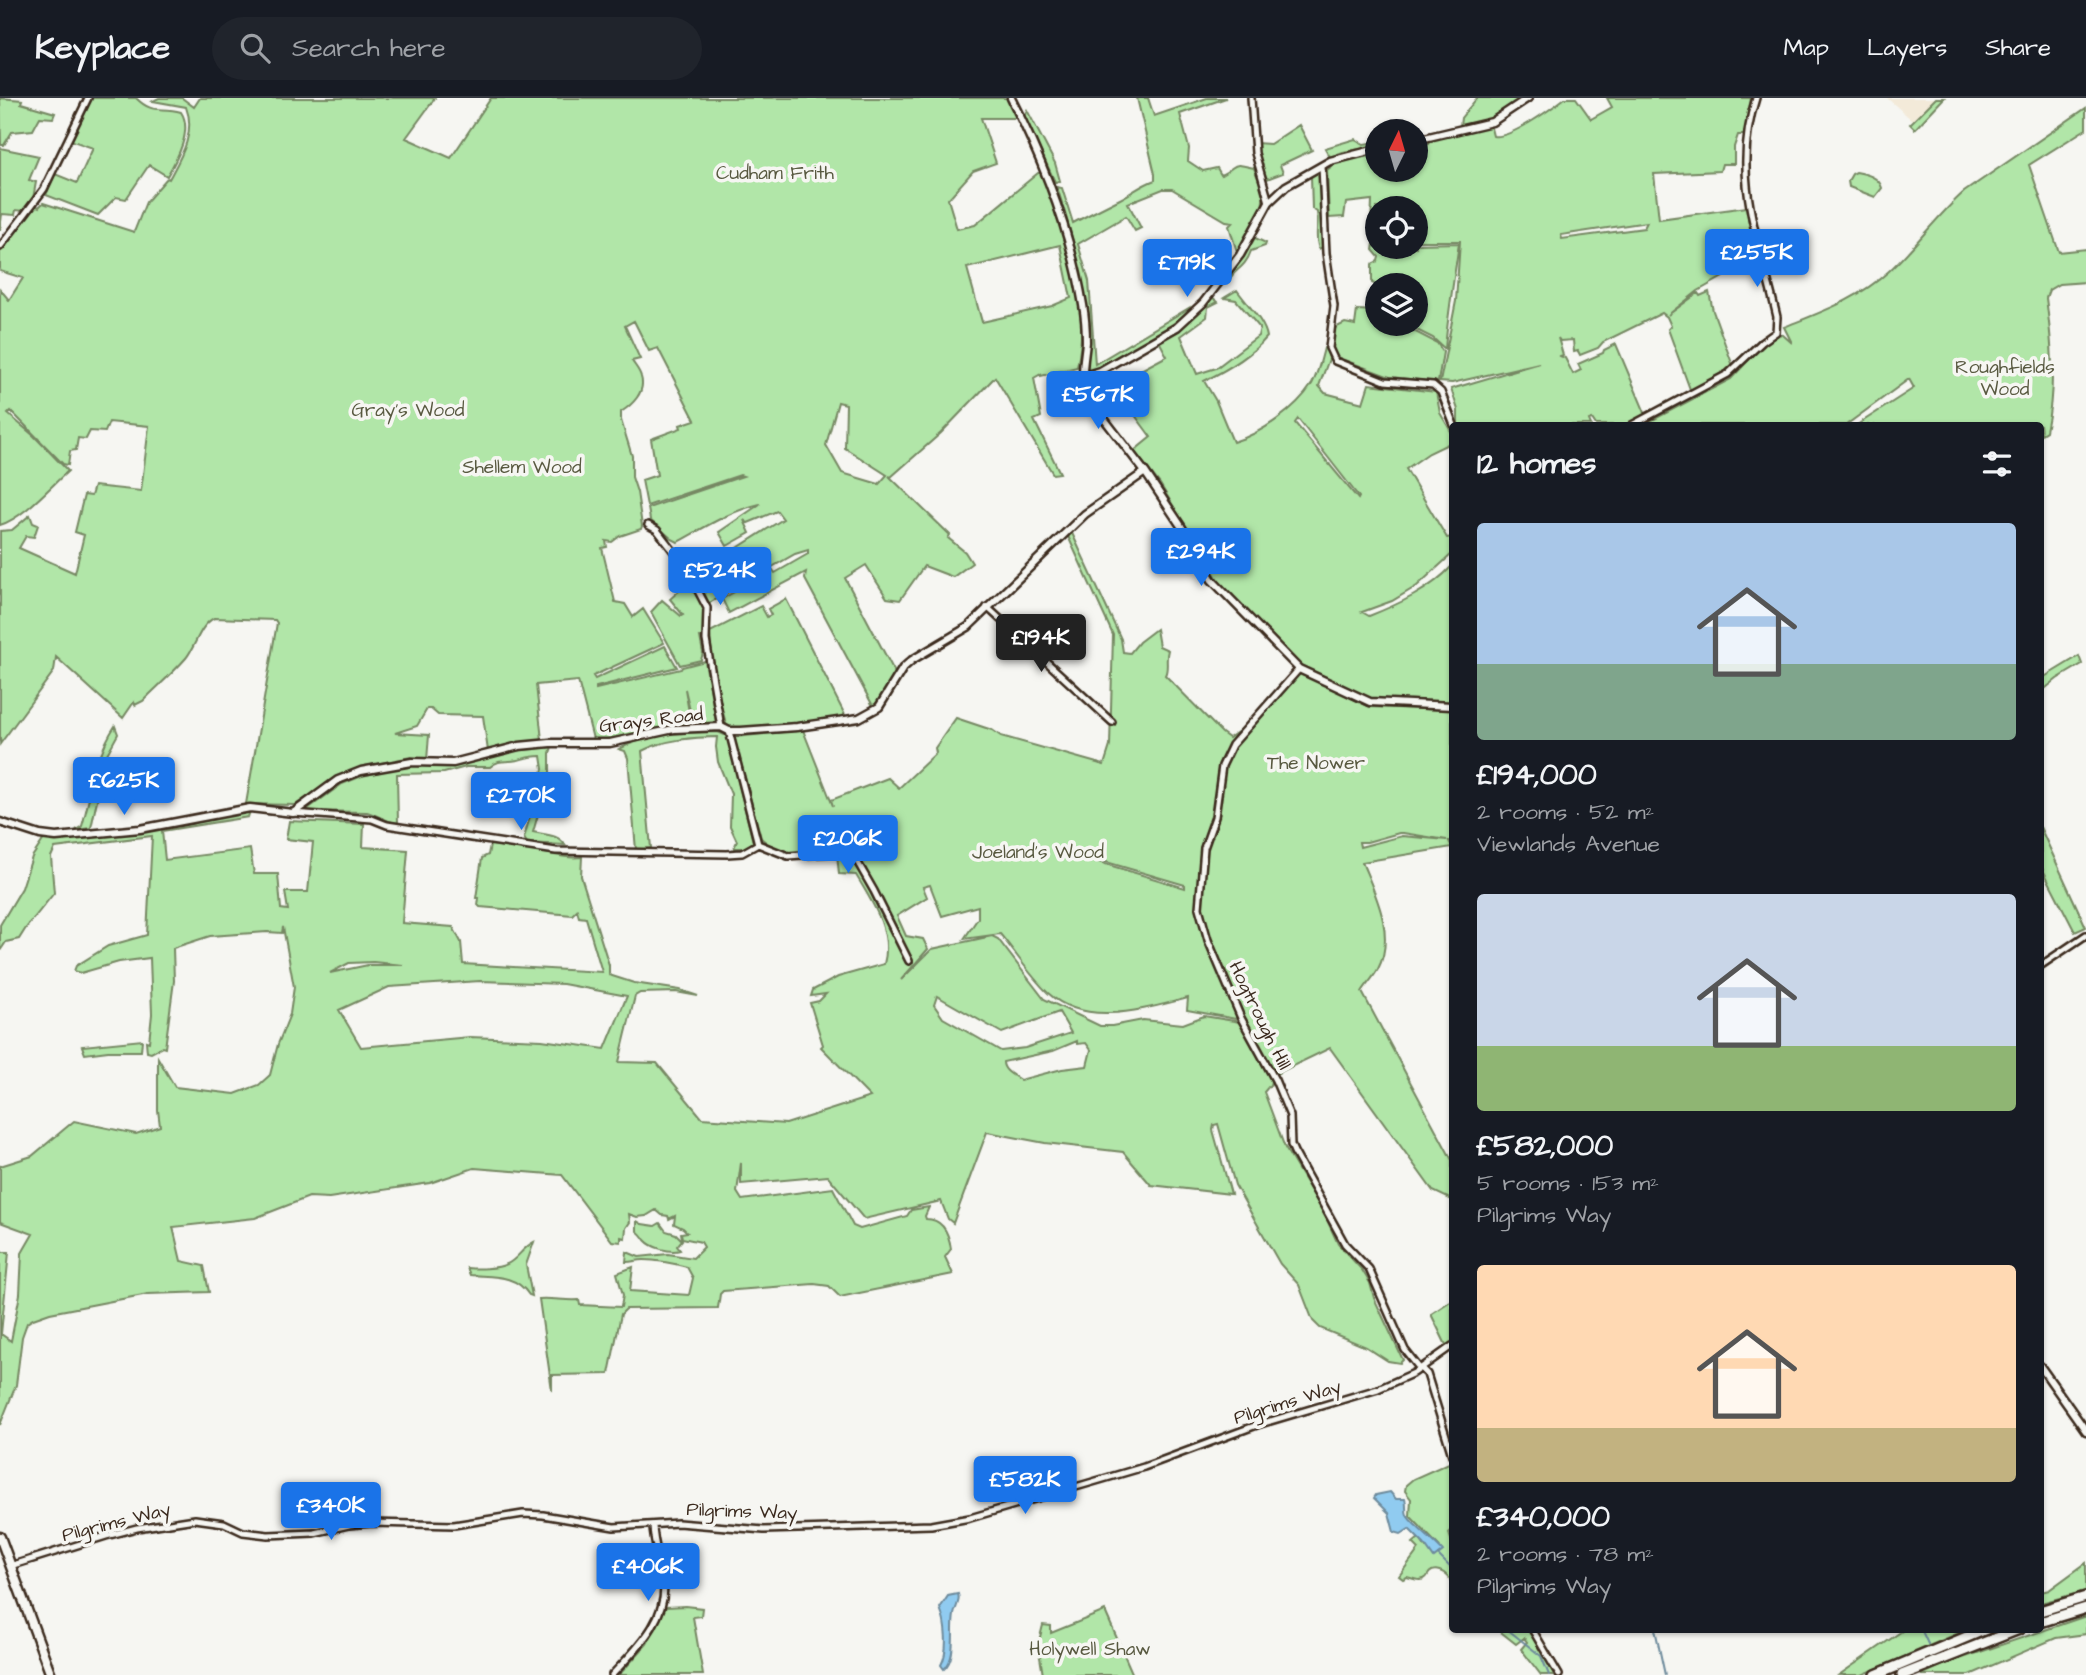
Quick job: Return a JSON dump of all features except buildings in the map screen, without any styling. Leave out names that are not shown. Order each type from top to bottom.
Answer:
[{"type":"highway","points":[[2044,1610],[2086,1597]]},
{"type":"highway","points":[[2044,1621],[2086,1608]]},
{"type":"highway","points":[[1876,1675],[1976,1633]]},
{"type":"highway","points":[[1902,1675],[2009,1633]]},
{"type":"main road","points":[[0,1537],[51,1675]]},
{"type":"street","points":[[0,247],[44,189],[88,98]]},
{"type":"street","points":[[1011,98],[1040,160],[1069,239],[1084,308],[1086,341],[1082,377],[1089,399],[1145,472],[1213,580],[1299,669],[1370,702],[1449,706]]},
{"type":"street","points":[[1251,98],[1255,153],[1269,202]]},
{"type":"street","points":[[1428,137],[1492,122],[1528,98]]},
{"type":"street","points":[[1638,422],[1728,374],[1776,332],[1777,317],[1747,194],[1748,138],[1756,98]]},
{"type":"street","points":[[1082,377],[1100,372],[1177,327],[1203,303],[1240,255],[1269,202],[1286,186],[1339,158],[1365,152]]},
{"type":"street","points":[[1322,166],[1325,251],[1334,306],[1329,348],[1332,356],[1335,361],[1385,381],[1433,385],[1438,388],[1453,422]]},
{"type":"street","name":"Grays Road","points":[[293,813],[338,780],[361,771],[412,762],[453,763],[520,746],[610,743],[674,729],[721,727],[729,731],[797,727],[859,718],[879,707],[912,660],[968,627],[1085,514],[1145,472]]},
{"type":"street","points":[[648,524],[657,530],[685,566],[707,608],[706,640],[721,727]]},
{"type":"street","points":[[987,607],[1112,722]]},
{"type":"street","name":"Hogtrough Hill","points":[[1299,669],[1232,745],[1222,766],[1215,817],[1204,848],[1199,908],[1241,1018],[1275,1080],[1290,1116],[1291,1145],[1294,1152],[1345,1244],[1369,1269],[1405,1350],[1427,1374],[1449,1445]]},
{"type":"street","points":[[729,731],[758,844]]},
{"type":"street","points":[[0,821],[40,835],[57,837],[140,829],[250,808],[372,819],[387,825],[556,851],[727,854],[742,853],[758,844]]},
{"type":"street","points":[[758,844],[788,856],[844,852],[854,856],[909,961]]},
{"type":"street","points":[[2044,963],[2086,935]]},
{"type":"street","name":"Pilgrims Way","points":[[0,1567],[137,1528],[187,1520],[210,1520],[252,1534],[268,1535],[314,1533],[372,1523],[454,1525],[523,1514],[543,1515],[604,1527],[703,1523],[783,1530],[931,1525],[970,1518],[1144,1468],[1257,1425],[1378,1389],[1405,1378],[1449,1348]]},
{"type":"street","points":[[2044,1372],[2086,1431]]},
{"type":"street","points":[[612,1675],[642,1642],[657,1617],[663,1598],[663,1576],[653,1525]]},
{"type":"street","points":[[1534,1633],[1559,1675]]},
{"type":"shaded area","points":[[1887,98],[1936,98],[1913,121]]},
{"type":"green space","points":[[0,98],[22,100],[21,103],[55,113],[53,118],[40,117],[33,130],[12,132],[4,145],[1,145]]},
{"type":"green space","points":[[92,98],[136,98],[147,107],[181,112],[185,127],[182,144],[167,176],[149,165],[126,199],[116,197],[98,215],[46,195],[55,174],[77,183],[93,148],[70,140]]},
{"type":"green space","points":[[159,98],[182,98],[194,107],[200,98],[435,98],[406,138],[451,158],[491,98],[1008,98],[1018,118],[981,118],[996,163],[973,171],[948,199],[957,229],[975,225],[1038,173],[1044,173],[1068,244],[1079,293],[1081,318],[1077,367],[1041,374],[1034,378],[1041,417],[1034,420],[1060,473],[1053,474],[995,377],[941,433],[889,476],[950,535],[948,538],[965,552],[972,563],[953,577],[924,566],[900,600],[887,598],[866,565],[845,578],[895,673],[878,703],[873,706],[805,579],[806,572],[729,613],[722,599],[773,570],[775,573],[808,554],[808,550],[795,554],[709,603],[689,563],[707,552],[711,559],[728,549],[731,552],[783,519],[777,511],[748,523],[744,520],[750,533],[727,546],[719,532],[760,504],[728,515],[678,542],[650,520],[648,508],[743,476],[647,506],[642,480],[657,475],[651,439],[695,420],[658,348],[649,351],[634,321],[625,326],[640,359],[632,361],[640,375],[642,388],[633,402],[621,412],[621,420],[632,456],[632,477],[642,526],[641,529],[620,536],[612,542],[606,541],[607,547],[602,548],[615,602],[625,604],[633,617],[643,609],[664,643],[593,676],[595,679],[665,646],[677,667],[596,689],[705,661],[716,722],[693,724],[685,689],[691,724],[616,738],[593,739],[578,681],[536,685],[542,740],[488,751],[483,716],[438,715],[427,709],[417,726],[395,733],[429,735],[427,760],[411,757],[366,766],[337,778],[295,805],[246,804],[277,623],[275,620],[214,618],[201,631],[181,664],[143,701],[135,705],[134,702],[123,718],[56,657],[54,671],[0,744],[0,531],[12,530],[30,515],[33,523],[38,525],[34,537],[26,536],[19,548],[75,573],[84,535],[75,532],[84,495],[91,496],[94,486],[141,491],[149,426],[109,422],[105,432],[90,431],[86,439],[78,438],[76,450],[70,451],[68,465],[63,464],[11,411],[8,414],[68,471],[27,509],[0,525],[0,289],[9,300],[23,278],[0,271],[0,252],[35,205],[39,207],[43,203],[134,232],[146,202],[167,178],[169,179],[188,135],[189,117],[186,107],[153,101]],"holes":[[[1060,245],[1071,298],[1052,306],[982,322],[967,268]],[[838,402],[846,404],[845,448],[887,475],[879,484],[842,473],[826,445]]]},
{"type":"green space","points":[[1137,98],[1148,98],[1154,116],[1207,98],[1226,98],[1180,114],[1189,148],[1188,161],[1203,171],[1217,168],[1221,175],[1238,165],[1254,168],[1262,188],[1263,202],[1254,225],[1237,252],[1229,226],[1233,222],[1226,221],[1172,189],[1163,189],[1128,203],[1141,228],[1135,231],[1126,216],[1078,244],[1089,281],[1095,364],[1189,308],[1174,323],[1146,342],[1093,371],[1085,371],[1085,301],[1071,232],[1057,187],[1062,188],[1073,223],[1155,180]]},
{"type":"green space","points":[[1477,98],[1524,98],[1489,119],[1460,126],[1461,118]]},
{"type":"green space","points":[[1565,98],[1576,98],[1591,119],[1612,107],[1607,98],[1751,98],[1744,135],[1738,135],[1734,147],[1734,164],[1722,164],[1720,171],[1654,174],[1659,219],[1746,207],[1754,249],[1749,251],[1748,248],[1731,258],[1737,269],[1698,291],[1668,315],[1698,293],[1700,296],[1709,292],[1733,366],[1691,392],[1668,329],[1671,326],[1662,313],[1580,355],[1578,351],[1574,352],[1573,340],[1560,341],[1558,338],[1563,355],[1560,356],[1565,358],[1573,374],[1581,370],[1578,364],[1616,344],[1646,415],[1631,422],[1594,422],[1592,419],[1590,422],[1458,422],[1458,410],[1451,389],[1539,363],[1452,383],[1440,382],[1456,301],[1460,241],[1428,241],[1428,196],[1365,196],[1365,201],[1346,203],[1344,217],[1329,218],[1327,170],[1336,163],[1365,155],[1365,182],[1428,182],[1430,140],[1490,124],[1493,136],[1519,128]],"holes":[[[1647,222],[1644,228],[1562,239],[1561,235]]]},
{"type":"green space","points":[[1936,98],[1944,98],[1915,129],[1910,124]]},
{"type":"green space","name":"Roughfields Wood","points":[[2086,108],[2086,129],[2029,165],[2059,252],[2086,249],[2086,282],[2059,284],[2049,290],[2046,298],[2052,365],[2046,431],[2044,432],[2044,422],[1862,422],[1914,388],[1909,379],[1850,422],[1649,422],[1731,379],[1759,349],[1778,334],[1792,343],[1784,327],[1839,304],[1877,281],[1964,192]]},
{"type":"green space","points":[[1027,110],[1055,163],[1060,181],[1055,182],[1024,116]]},
{"type":"green space","points":[[1299,125],[1312,150],[1280,165],[1283,173],[1267,179],[1257,154],[1256,143],[1270,144]]},
{"type":"green space","points":[[1355,139],[1365,144],[1365,148],[1330,157],[1325,148]]},
{"type":"green space","points":[[0,148],[39,156],[29,180],[36,182],[33,199],[25,211],[16,210],[15,215],[2,214],[0,230]]},
{"type":"green space","points":[[1320,171],[1323,247],[1319,249],[1317,212],[1312,209],[1311,176]]},
{"type":"green space","points":[[1856,172],[1878,181],[1882,188],[1875,197],[1849,187],[1848,181]]},
{"type":"green space","points":[[1253,237],[1266,243],[1265,246],[1251,251],[1246,262],[1229,281],[1226,278],[1244,256]]},
{"type":"green space","points":[[1459,243],[1445,349],[1428,336],[1428,273],[1372,273],[1372,264],[1378,259],[1428,259],[1428,244]]},
{"type":"green space","points":[[1801,250],[1804,255],[1800,261],[1787,262],[1782,259],[1782,253]]},
{"type":"green space","points":[[1237,290],[1259,319],[1267,337],[1238,362],[1204,381],[1216,401],[1233,442],[1266,427],[1297,402],[1314,380],[1324,348],[1327,348],[1329,359],[1319,386],[1325,393],[1363,403],[1369,384],[1436,392],[1440,413],[1449,428],[1449,443],[1406,469],[1449,538],[1449,557],[1417,586],[1392,601],[1362,612],[1369,616],[1403,601],[1424,589],[1449,569],[1449,703],[1371,699],[1302,670],[1223,588],[1160,484],[1134,451],[1151,437],[1123,399],[1142,383],[1137,372],[1167,356],[1159,341],[1195,316],[1211,296],[1218,302],[1208,307],[1207,317],[1181,336],[1197,374],[1216,368],[1258,336],[1260,328],[1236,300],[1224,298]],"holes":[[[1298,419],[1359,497],[1358,499],[1295,423]]]},
{"type":"green space","points":[[1357,310],[1365,310],[1365,336],[1423,336],[1437,343],[1443,352],[1438,382],[1390,377],[1336,357],[1332,349],[1335,328],[1345,323],[1355,325]]},
{"type":"green space","name":"Joeland's Wood","points":[[1071,531],[1121,639],[1123,652],[1130,653],[1156,629],[1159,646],[1168,650],[1165,675],[1222,733],[1229,738],[1250,723],[1230,742],[1220,765],[1212,816],[1203,845],[1196,906],[1206,942],[1236,1019],[1187,1010],[1188,998],[1116,1013],[1097,1013],[1063,1004],[1041,986],[1000,934],[964,939],[978,918],[978,906],[942,916],[930,885],[923,887],[927,897],[897,916],[906,936],[923,939],[928,949],[901,980],[932,949],[992,936],[998,939],[1044,999],[1100,1026],[1143,1020],[1183,1024],[1204,1016],[1240,1022],[1272,1077],[1264,1092],[1285,1148],[1323,1211],[1338,1244],[1370,1283],[1374,1298],[1403,1360],[1400,1363],[1388,1361],[1366,1347],[1320,1328],[1313,1321],[1299,1285],[1280,1264],[1235,1185],[1218,1124],[1214,1125],[1213,1130],[1231,1194],[1151,1185],[1123,1152],[1045,1143],[987,1132],[953,1223],[948,1219],[941,1201],[864,1219],[828,1176],[741,1184],[741,1163],[737,1192],[742,1200],[833,1188],[853,1226],[860,1229],[907,1216],[911,1210],[929,1207],[926,1219],[941,1225],[949,1238],[951,1249],[945,1257],[953,1274],[840,1297],[829,1286],[814,1284],[723,1291],[718,1308],[626,1309],[621,1314],[609,1374],[552,1375],[552,1390],[539,1299],[579,1300],[580,1305],[621,1307],[623,1295],[617,1273],[633,1267],[630,1291],[689,1295],[693,1278],[687,1267],[655,1261],[626,1262],[627,1252],[639,1257],[668,1254],[693,1258],[704,1247],[701,1242],[682,1238],[681,1233],[687,1232],[674,1224],[675,1216],[669,1219],[656,1210],[646,1216],[629,1214],[630,1222],[625,1238],[621,1237],[621,1242],[612,1241],[562,1175],[474,1168],[430,1183],[329,1198],[309,1197],[255,1218],[173,1227],[181,1261],[204,1266],[209,1292],[148,1294],[50,1313],[33,1319],[27,1323],[22,1337],[16,1385],[0,1425],[0,1252],[9,1252],[1,1334],[11,1341],[20,1294],[22,1253],[33,1234],[0,1222],[0,1166],[32,1156],[74,1121],[136,1134],[160,1126],[158,1058],[175,1087],[235,1094],[259,1085],[270,1075],[290,1014],[294,987],[283,927],[282,933],[210,936],[173,948],[174,981],[165,1048],[147,1052],[146,1041],[149,1042],[152,1014],[150,958],[119,962],[81,973],[74,971],[76,966],[108,946],[147,935],[152,836],[55,848],[51,857],[54,893],[19,939],[6,942],[0,951],[0,925],[22,888],[32,857],[44,839],[153,830],[250,811],[248,817],[162,831],[165,860],[250,849],[254,874],[278,874],[281,909],[288,910],[285,892],[308,892],[313,842],[286,839],[289,821],[364,824],[363,847],[408,850],[402,923],[453,927],[461,942],[463,964],[602,972],[586,918],[579,917],[577,910],[572,915],[480,907],[479,898],[476,898],[482,858],[488,855],[490,845],[565,857],[582,857],[581,876],[609,965],[609,975],[698,996],[676,992],[640,993],[635,996],[619,1062],[657,1063],[702,1118],[786,1124],[870,1097],[821,1047],[823,1045],[810,1003],[819,1001],[826,994],[811,996],[813,990],[838,977],[884,964],[886,940],[879,918],[856,875],[839,874],[837,854],[853,857],[856,854],[827,850],[784,854],[761,838],[734,737],[803,730],[833,806],[831,800],[888,778],[899,788],[936,753],[935,748],[956,718],[992,730],[1001,736],[1104,765],[1110,746],[1113,635],[1067,534]],"holes":[[[1096,859],[1185,885],[1185,888],[1095,861]],[[373,962],[403,965],[368,965],[330,973],[349,963]],[[480,981],[563,984],[627,996],[605,1049],[542,1040],[470,1037],[361,1047],[339,1010],[389,987]],[[937,996],[1002,1033],[1059,1012],[1071,1033],[1025,1048],[1001,1051],[943,1018],[934,1005]],[[1077,1041],[1077,1044],[1086,1043],[1091,1050],[1087,1066],[1062,1069],[1020,1080],[1007,1070],[1003,1062],[1053,1051]]]},
{"type":"green space","points":[[689,582],[705,609],[704,638],[700,637],[703,653],[701,660],[680,665],[651,612],[662,600],[683,615],[670,599]]},
{"type":"green space","points":[[786,599],[846,717],[792,726],[730,728],[726,724],[714,678],[710,632],[761,606],[767,617],[771,615],[768,609]]},
{"type":"green space","points":[[2079,656],[2082,664],[2044,690],[2044,677]]},
{"type":"green space","name":"The Nower","points":[[1299,672],[1370,707],[1449,710],[1449,848],[1362,862],[1382,914],[1385,942],[1378,969],[1362,992],[1449,1154],[1449,1199],[1433,1191],[1330,1048],[1274,1075],[1243,1017],[1211,939],[1202,908],[1207,849],[1217,818],[1225,767],[1234,746]],"holes":[[[1399,833],[1447,840],[1402,836],[1360,847],[1359,842]]]},
{"type":"green space","points":[[115,726],[118,734],[107,754],[91,828],[76,830],[82,826],[98,762]]},
{"type":"green space","points":[[718,732],[727,736],[753,842],[745,848],[734,848],[737,841],[730,826],[731,794],[718,762],[717,737],[699,738],[669,742],[642,751],[651,848],[636,850],[628,758],[625,751],[619,749],[655,737]]},
{"type":"green space","points":[[552,747],[550,773],[533,832],[555,837],[565,845],[527,843],[524,838],[543,769],[541,756],[500,762],[490,767],[466,767],[444,773],[397,774],[398,823],[367,812],[305,811],[342,784],[362,776],[410,765],[453,765],[512,751]]},
{"type":"green space","points":[[2044,836],[2086,927],[2075,932],[2044,872]]},
{"type":"green space","points":[[142,1040],[141,1051],[85,1054],[82,1046]]},
{"type":"green space","points":[[637,1221],[655,1226],[660,1223],[666,1231],[676,1234],[682,1240],[677,1246],[680,1250],[666,1250],[648,1243],[637,1231]]},
{"type":"green space","points":[[534,1242],[526,1265],[532,1296],[511,1280],[470,1275],[467,1268],[503,1266]]},
{"type":"green space","points":[[1449,1302],[1447,1347],[1431,1314]]},
{"type":"green space","points":[[1449,1463],[1449,1578],[1435,1570],[1422,1580],[1407,1577],[1403,1579],[1399,1576],[1419,1549],[1413,1543],[1419,1538],[1426,1548],[1439,1546],[1410,1516],[1411,1499],[1405,1491],[1406,1485],[1413,1479]]},
{"type":"green space","points":[[2086,1563],[2086,1591],[2044,1602],[2044,1591]]},
{"type":"green space","points":[[666,1607],[702,1608],[701,1616],[693,1617],[703,1675],[619,1675],[647,1644]]},
{"type":"green space","name":"Holywell Shaw","points":[[1105,1611],[1133,1675],[1043,1675],[1038,1645],[1043,1625],[1051,1626],[1051,1633]]},
{"type":"green space","points":[[2086,1616],[2086,1634],[2056,1638],[1970,1675],[1921,1675],[1945,1664],[2036,1633],[2044,1633],[2044,1630]]},
{"type":"green space","points":[[1502,1633],[1532,1633],[1556,1675],[1541,1675],[1521,1649],[1527,1642],[1524,1638],[1516,1644]]},
{"type":"green space","points":[[1899,1633],[1959,1633],[1862,1675],[1839,1675]]},
{"type":"water","points":[[1390,1492],[1396,1499],[1405,1499],[1409,1519],[1443,1551],[1434,1558],[1409,1529],[1401,1534],[1394,1532],[1389,1513],[1374,1498],[1376,1495]]},
{"type":"water","points":[[958,1594],[951,1658],[944,1669],[941,1665],[946,1637],[940,1608],[948,1596]]},
{"type":"waterway","points":[[1438,1555],[1449,1566]]},
{"type":"waterway","points":[[1512,1633],[1541,1656],[1549,1675]]},
{"type":"waterway","points":[[1656,1633],[1665,1675]]},
{"type":"waterway","points":[[1923,1633],[1928,1644]]},
{"type":"park label","name":"Cudham Frith","points":[[775,172]]},
{"type":"park label","name":"Gray's Wood","points":[[408,409]]},
{"type":"park label","name":"Shellem Wood","points":[[522,466]]}]
